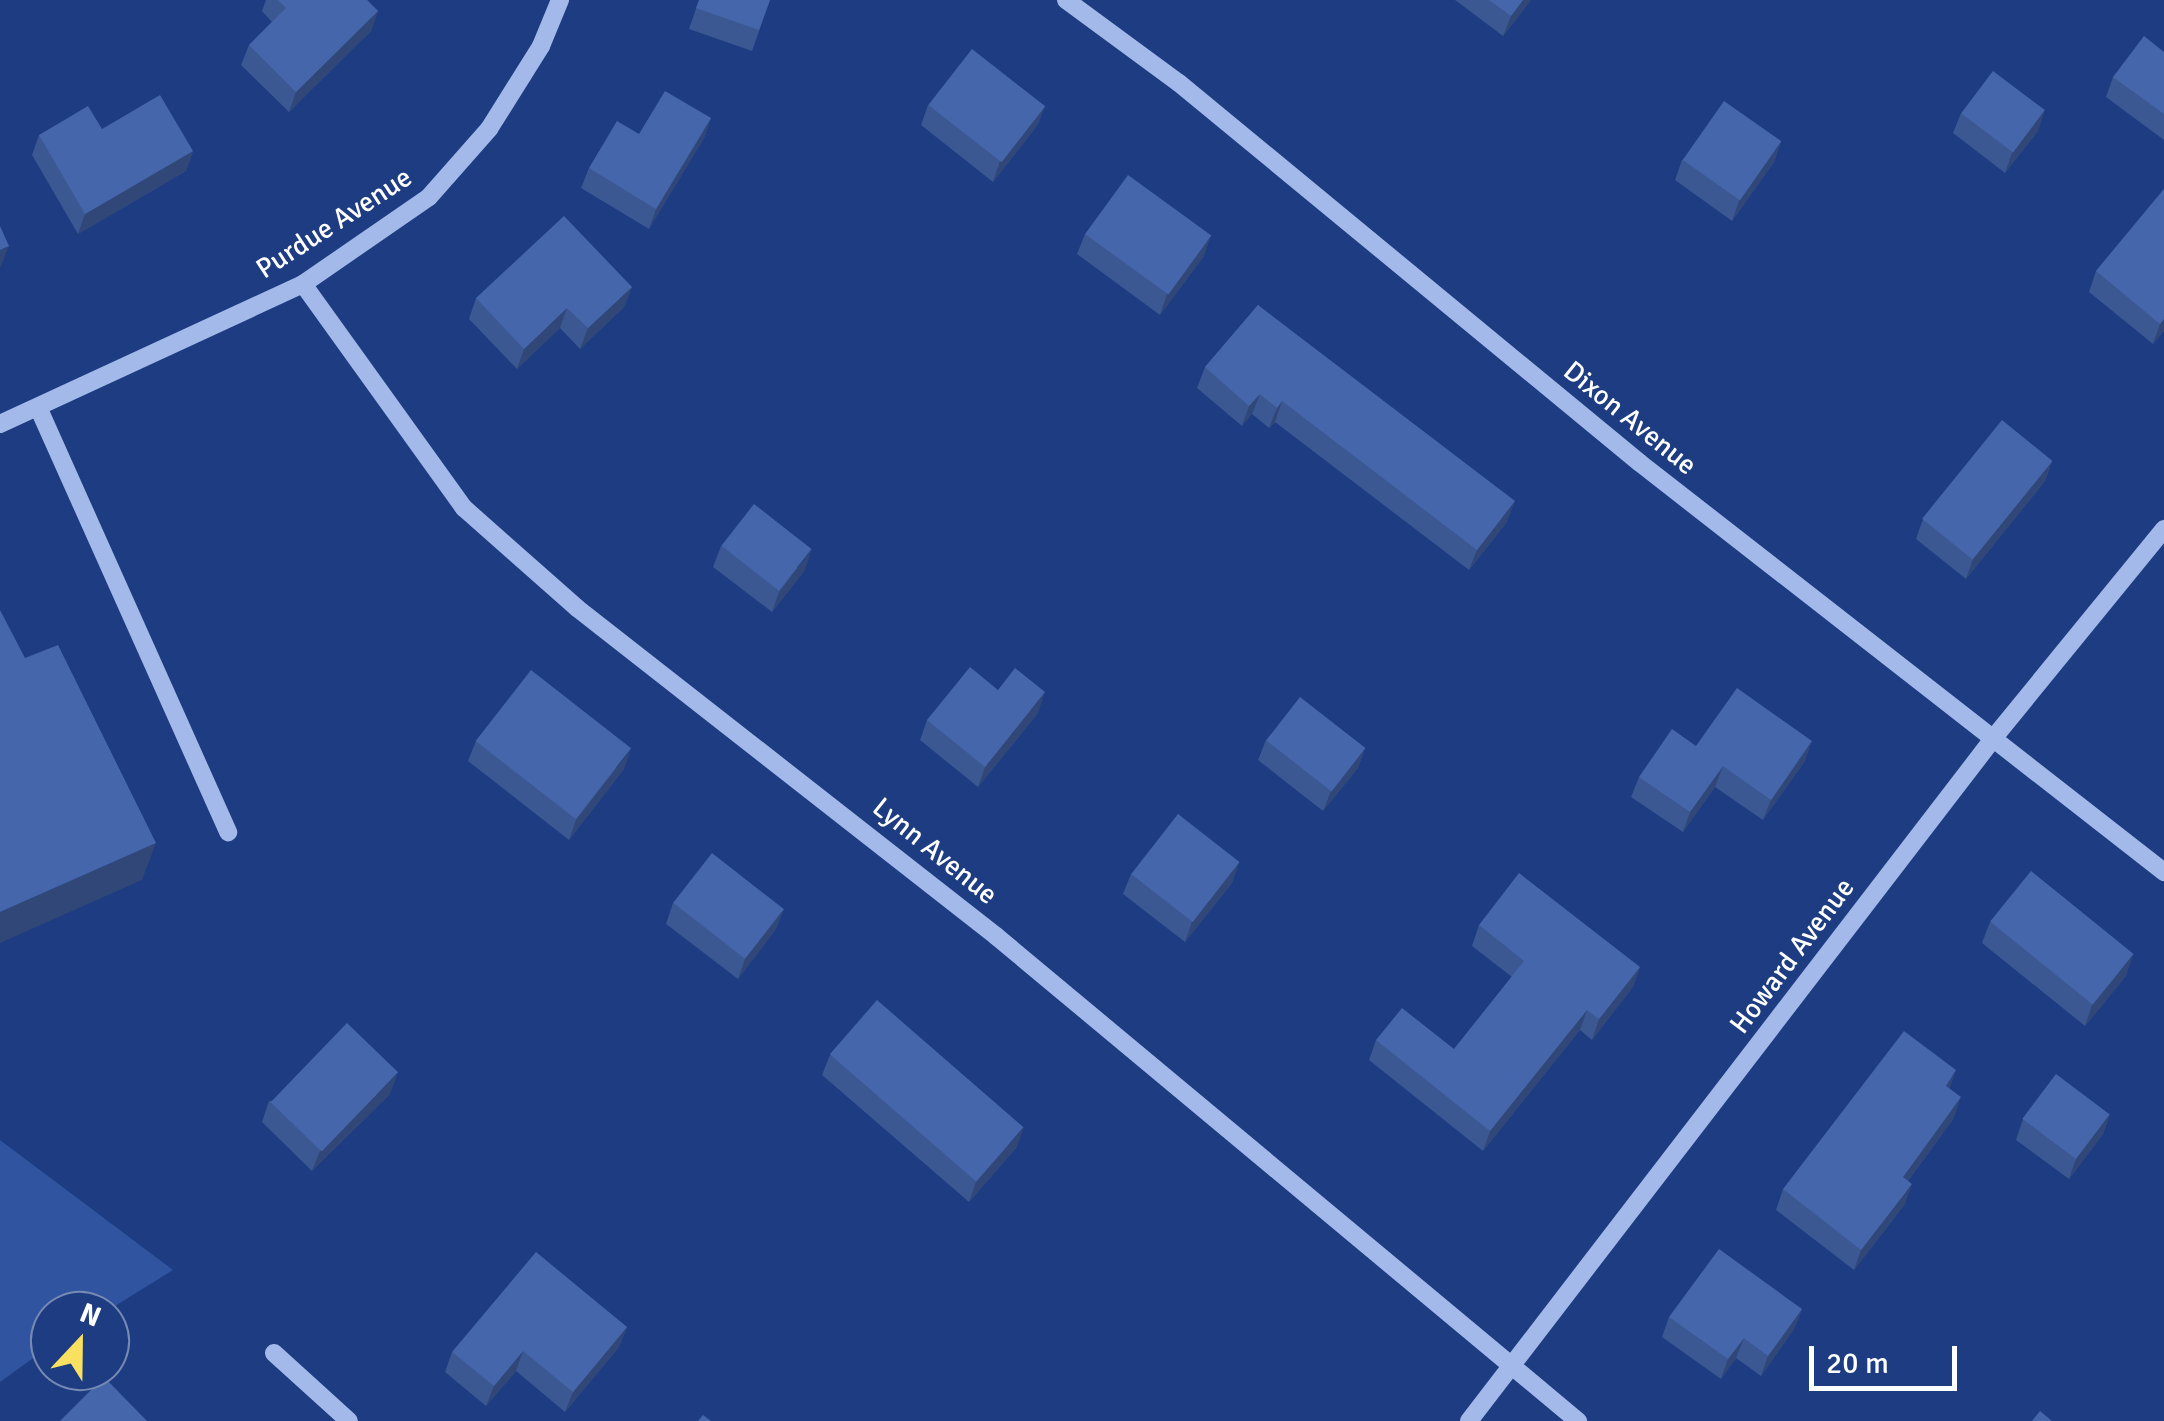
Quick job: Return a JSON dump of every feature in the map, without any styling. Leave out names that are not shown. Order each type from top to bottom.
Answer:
[{"type":"street","name":"Purdue Avenue","points":[[0,424],[303,284],[429,197],[489,129],[541,46],[560,0]]},
{"type":"street","name":"Dixon Avenue","points":[[1066,0],[1179,83],[1640,463],[1996,735],[2164,872]]},
{"type":"street","name":"Lynn Avenue","points":[[303,284],[464,508],[577,608],[996,936],[1578,1421]]},
{"type":"street","points":[[38,407],[228,832]]},
{"type":"street","name":"Howard Avenue","points":[[1468,1421],[1996,735],[2164,529]]},
{"type":"street","points":[[274,1353],[350,1421]]},
{"type":"shaded area","points":[[0,1140],[173,1270],[130,1297],[130,1291],[30,1291],[30,1360],[0,1382]]},
{"type":"building","points":[[278,0],[367,0],[378,11],[296,92],[249,45],[286,8]]},
{"type":"building","points":[[699,0],[770,0],[759,30],[696,8]]},
{"type":"building","points":[[1489,0],[1523,0],[1511,16]]},
{"type":"building","points":[[2144,36],[2164,52],[2164,114],[2113,77]]},
{"type":"building","points":[[972,49],[1045,106],[1002,162],[928,105]]},
{"type":"building","points":[[1993,71],[2045,110],[2013,152],[1961,113]]},
{"type":"building","points":[[665,91],[711,118],[656,209],[589,168],[617,121],[639,134]]},
{"type":"building","points":[[160,95],[193,151],[85,214],[39,135],[88,106],[102,129]]},
{"type":"building","points":[[1724,101],[1781,141],[1740,200],[1683,160]]},
{"type":"building","points":[[1128,175],[1211,236],[1168,295],[1085,234]]},
{"type":"building","points":[[2164,189],[2164,319],[2160,324],[2096,271]]},
{"type":"building","points":[[564,216],[632,287],[588,328],[567,308],[524,349],[476,298]]},
{"type":"building","points":[[0,226],[9,246],[0,250]]},
{"type":"building","points":[[1258,305],[1515,501],[1477,550],[1282,401],[1277,408],[1260,394],[1249,406],[1205,367]]},
{"type":"building","points":[[2002,420],[2053,461],[1973,560],[1922,519]]},
{"type":"building","points":[[754,504],[812,549],[779,591],[721,546]]},
{"type":"building","points":[[0,610],[25,658],[58,645],[156,843],[0,912]]},
{"type":"building","points":[[970,667],[998,690],[1015,668],[1045,692],[985,767],[927,720]]},
{"type":"building","points":[[531,670],[631,748],[576,819],[476,741]]},
{"type":"building","points":[[1737,688],[1812,741],[1771,800],[1723,766],[1690,812],[1639,777],[1672,729],[1696,746]]},
{"type":"building","points":[[1300,697],[1365,748],[1332,791],[1266,740]]},
{"type":"building","points":[[1178,814],[1239,862],[1193,922],[1131,874]]},
{"type":"building","points":[[712,853],[784,909],[745,959],[673,903]]},
{"type":"building","points":[[2031,871],[2134,954],[2093,1005],[1990,922]]},
{"type":"building","points":[[1519,873],[1640,967],[1599,1019],[1587,1010],[1490,1131],[1376,1040],[1402,1008],[1454,1049],[1524,961],[1479,925]]},
{"type":"building","points":[[877,1000],[1023,1127],[976,1182],[830,1054]]},
{"type":"building","points":[[347,1023],[398,1072],[322,1151],[271,1102]]},
{"type":"building","points":[[1904,1031],[1956,1070],[1946,1086],[1961,1097],[1903,1177],[1912,1184],[1861,1250],[1783,1189]]},
{"type":"building","points":[[2056,1074],[2110,1114],[2076,1159],[2022,1119]]},
{"type":"building","points":[[1719,1249],[1802,1309],[1768,1356],[1744,1338],[1728,1359],[1669,1317]]},
{"type":"building","points":[[536,1252],[627,1327],[573,1392],[523,1351],[494,1386],[452,1352]]},
{"type":"building","points":[[90,1391],[118,1391],[147,1421],[60,1421]]},
{"type":"building","points":[[2040,1411],[2052,1421],[2032,1421]]}]
